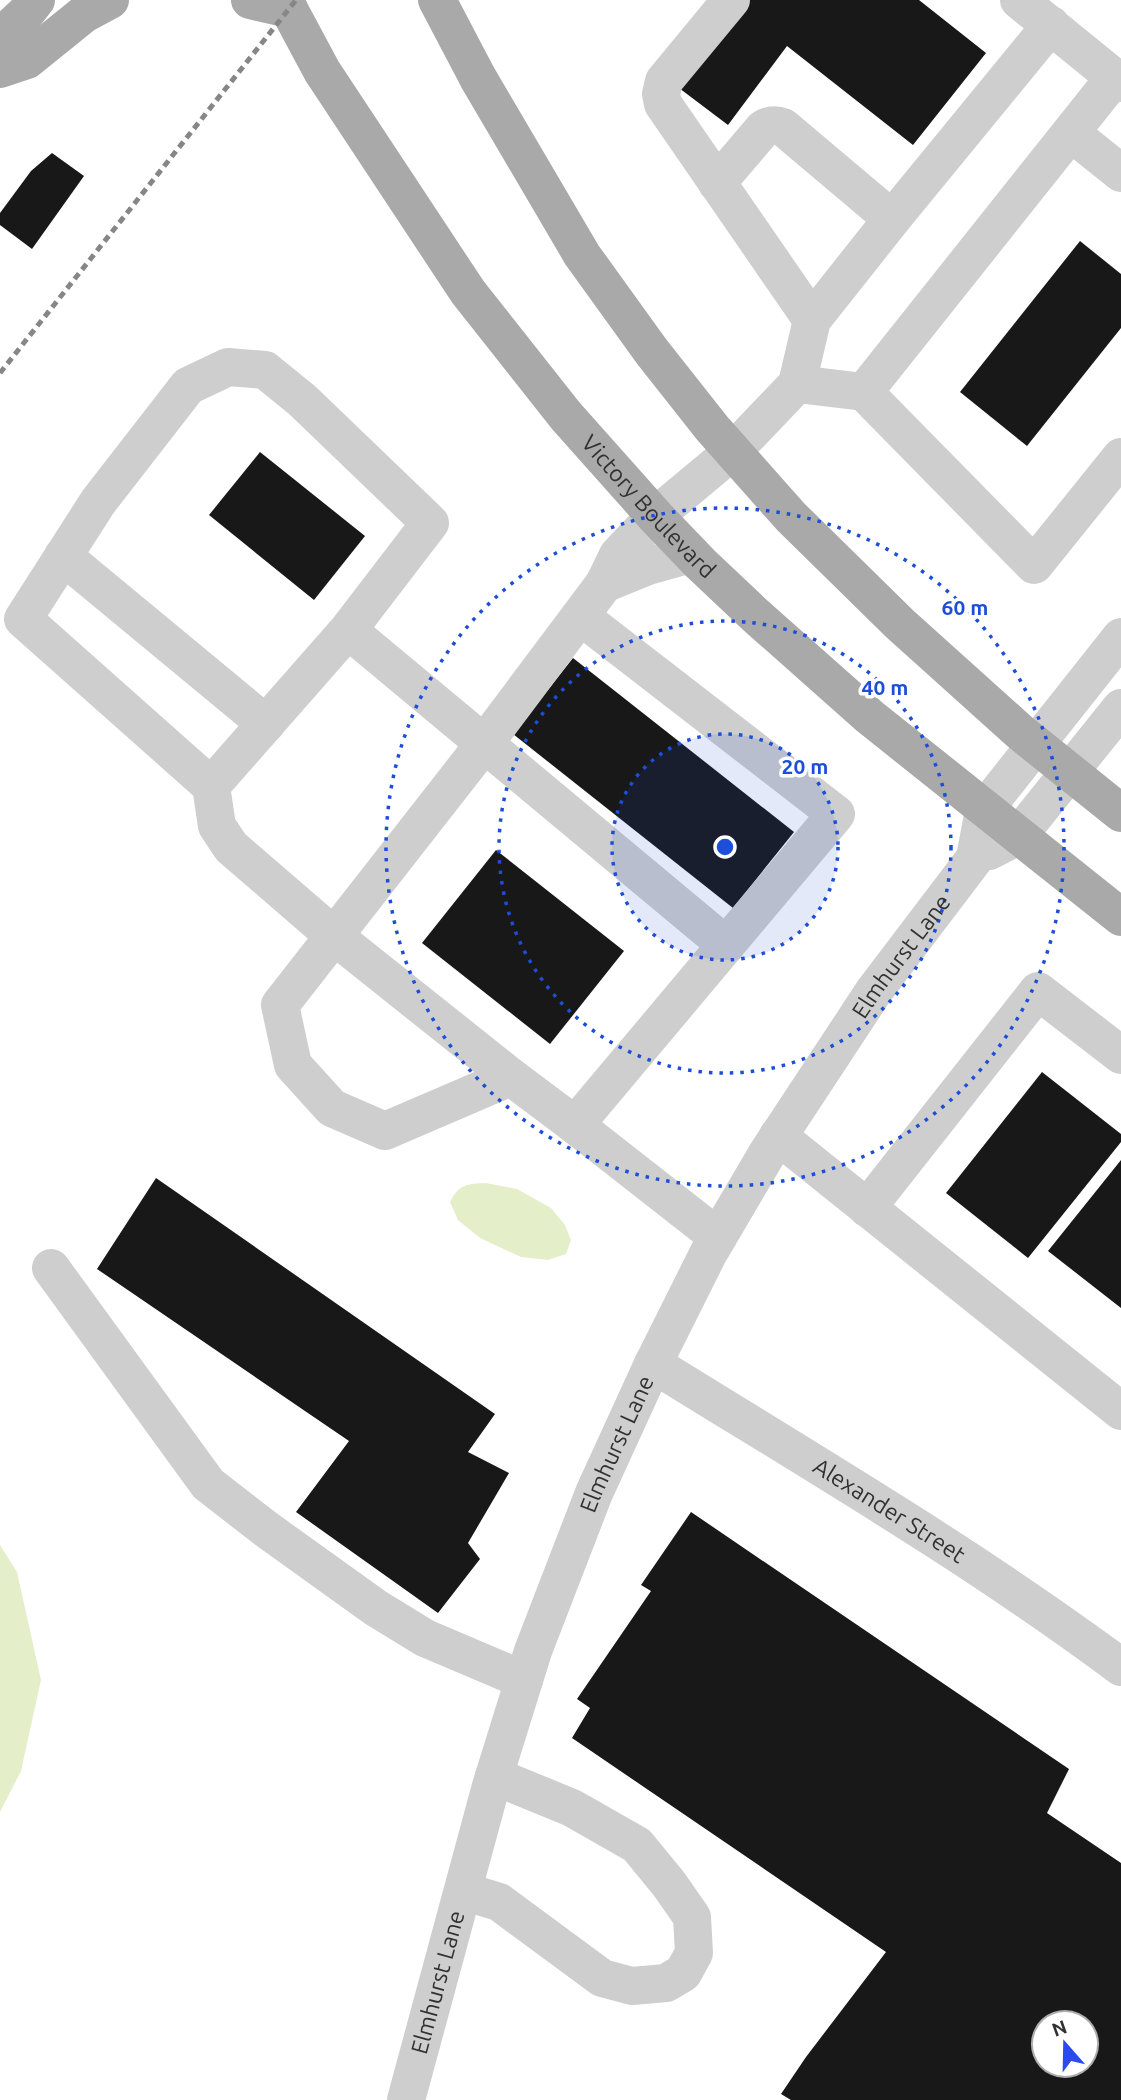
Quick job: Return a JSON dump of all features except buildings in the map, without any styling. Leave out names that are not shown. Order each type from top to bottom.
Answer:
[{"type":"main road","points":[[0,37],[36,0]]},
{"type":"main road","points":[[0,69],[27,60],[84,14],[110,0]]},
{"type":"main road","points":[[250,0],[286,4]]},
{"type":"main road","points":[[437,0],[478,78],[582,255],[652,352],[733,451],[791,517],[900,624],[989,705],[1121,813]]},
{"type":"main road","name":"Victory Boulevard","points":[[286,4],[322,71],[468,292],[566,416],[655,516],[755,615],[859,708],[1121,917]]},
{"type":"street","points":[[731,0],[664,81],[661,94],[663,104],[812,320]]},
{"type":"street","points":[[864,392],[1071,133],[1118,80],[1019,0]]},
{"type":"street","points":[[511,1077],[385,1131],[332,1108],[293,1065],[280,1005],[484,744],[604,584],[618,555],[655,516],[733,451],[797,384],[812,320],[1051,25]]},
{"type":"street","points":[[717,183],[763,129],[776,124],[783,127],[892,219]]},
{"type":"street","points":[[1071,133],[1121,173]]},
{"type":"street","points":[[211,786],[348,630],[430,523],[302,400],[265,370],[228,367],[188,386],[98,502],[23,619],[211,786],[217,826],[231,847],[334,936],[718,1237]]},
{"type":"street","points":[[797,384],[864,392],[1034,565],[1121,457]]},
{"type":"street","points":[[604,584],[648,566],[691,554]]},
{"type":"street","points":[[63,555],[265,723]]},
{"type":"street","points":[[575,1125],[836,814],[580,615]]},
{"type":"street","points":[[348,630],[726,945]]},
{"type":"street","name":"Elmhurst Lane","points":[[975,858],[984,810],[1121,637]]},
{"type":"street","name":"Elmhurst Lane","points":[[406,2100],[494,1776],[533,1651],[594,1493],[653,1363],[718,1237],[778,1136],[874,991],[975,858],[1017,836],[1121,708]]},
{"type":"street","points":[[867,1208],[1038,991],[1121,1055]]},
{"type":"street","points":[[778,1136],[1121,1411]]},
{"type":"street","points":[[51,1268],[208,1484],[376,1608],[425,1638],[524,1679]]},
{"type":"street","name":"Alexander Street","points":[[653,1363],[924,1533],[1056,1619],[1121,1667]]},
{"type":"street","points":[[463,1891],[499,1902],[602,1978],[632,1986],[666,1983],[683,1973],[694,1953],[692,1917],[637,1845],[572,1808],[494,1776]]},
{"type":"shaded area","points":[[486,1183],[517,1189],[551,1208],[565,1225],[571,1240],[566,1254],[548,1260],[521,1257],[480,1238],[458,1220],[450,1202],[453,1196],[464,1186]]},
{"type":"shaded area","points":[[0,1545],[17,1572],[41,1680],[21,1771],[0,1812]]},
{"type":"railway","points":[[0,373],[296,0]]}]
